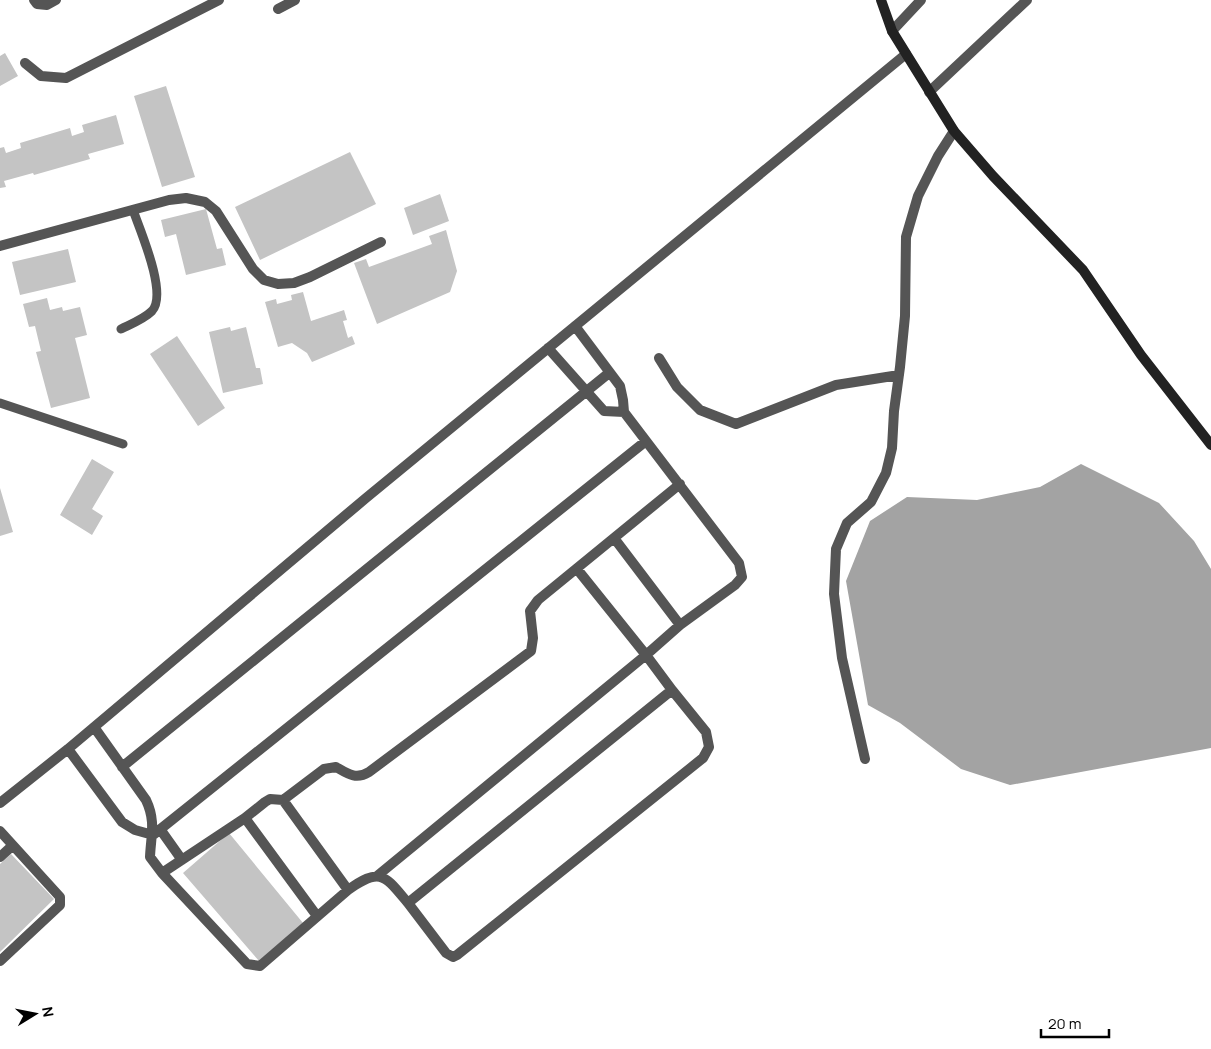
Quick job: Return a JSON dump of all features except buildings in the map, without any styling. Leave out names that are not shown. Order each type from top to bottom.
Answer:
[{"type":"street","points":[[34,0],[37,4],[48,5],[56,0]]},
{"type":"street","points":[[25,63],[41,76],[66,78],[219,0]]},
{"type":"street","points":[[278,9],[295,0]]},
{"type":"street","points":[[881,0],[892,31],[954,131],[993,176],[1083,270],[1141,355],[1211,445]]},
{"type":"street","points":[[892,31],[921,0]]},
{"type":"street","points":[[929,92],[1028,0]]},
{"type":"street","points":[[0,803],[68,749],[366,498],[906,54]]},
{"type":"street","points":[[865,759],[842,658],[834,594],[836,549],[847,523],[871,502],[886,473],[892,448],[894,412],[905,316],[906,238],[918,196],[938,156],[954,131]]},
{"type":"street","points":[[0,246],[169,200],[186,198],[205,202],[216,211],[253,269],[264,280],[278,284],[294,283],[310,277],[381,242]]},
{"type":"street","points":[[377,876],[646,656],[680,625],[735,586],[742,576],[739,563],[624,412],[624,400],[620,386],[575,326]]},
{"type":"street","points":[[548,348],[604,411],[624,412]]},
{"type":"street","points":[[659,358],[677,387],[700,410],[736,424],[836,385],[899,375]]},
{"type":"street","points":[[122,767],[609,373]]},
{"type":"street","points":[[156,832],[646,441]]},
{"type":"street","points":[[162,873],[245,818],[270,799],[283,800],[324,769],[336,766],[352,776],[362,776],[369,772],[531,651],[533,638],[530,611],[538,600],[680,484]]},
{"type":"street","points":[[614,538],[680,625]]},
{"type":"street","points":[[94,727],[146,800],[156,832],[150,857],[162,873],[247,964],[260,966],[348,890],[364,878],[377,876],[388,879],[446,953],[453,957],[457,956],[703,758],[709,747],[706,732],[577,569]]},
{"type":"street","points":[[408,903],[672,690]]},
{"type":"street","points":[[68,749],[122,822],[135,830],[156,832],[182,860]]},
{"type":"street","points":[[283,800],[348,890]]},
{"type":"street","points":[[245,818],[317,916]]},
{"type":"street","points":[[0,831],[60,897],[60,905],[0,961]]},
{"type":"street","points":[[0,857],[12,846]]},
{"type":"lane","points":[[121,329],[153,310],[157,300],[156,280],[133,210]]},
{"type":"lane","points":[[0,403],[123,444]]},
{"type":"shaded area","points":[[1081,464],[1159,503],[1194,541],[1211,569],[1211,748],[1010,785],[961,769],[900,723],[868,705],[846,581],[870,521],[907,497],[977,500],[1040,487]]}]
